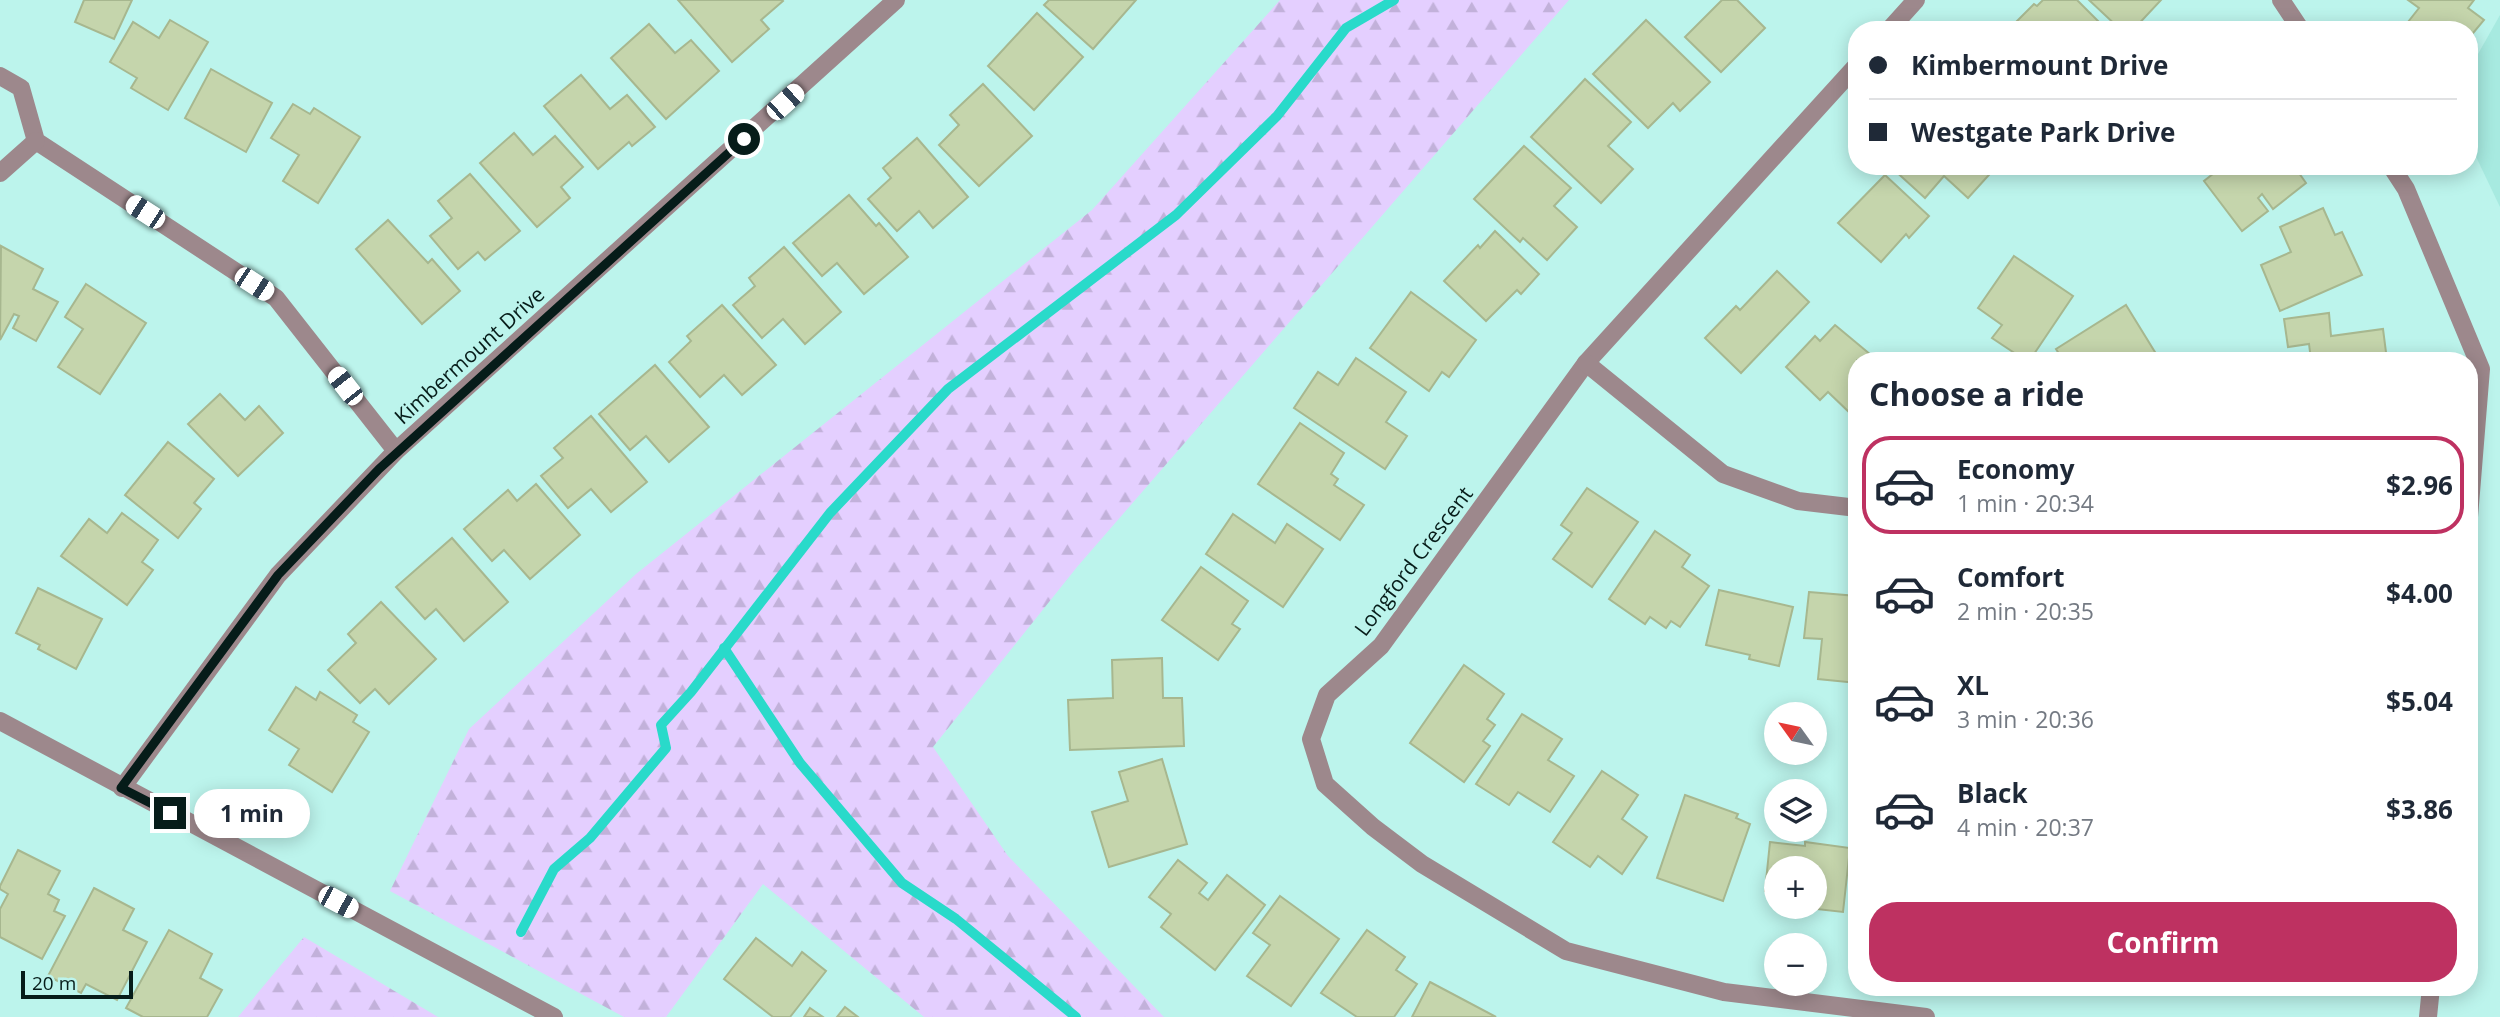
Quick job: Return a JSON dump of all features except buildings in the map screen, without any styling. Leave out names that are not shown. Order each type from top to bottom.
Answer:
[{"type":"street","name":"Kimbermount Drive","points":[[121,788],[278,575],[396,451],[896,0]]},
{"type":"street","points":[[1897,21],[1916,0]]},
{"type":"street","points":[[2281,0],[2295,21]]},
{"type":"street","name":"Longford Crescent","points":[[1848,75],[1586,363],[1381,646],[1327,695],[1311,739],[1325,784],[1373,827],[1422,864],[1566,951],[1724,992],[1926,1017]]},
{"type":"street","points":[[0,76],[21,88],[36,141],[276,298],[396,451]]},
{"type":"street","points":[[0,173],[36,141]]},
{"type":"street","points":[[2397,175],[2406,189],[2474,352]]},
{"type":"street","points":[[2478,362],[2481,369],[2478,406]]},
{"type":"street","points":[[1586,363],[1723,474],[1798,501],[1848,507]]},
{"type":"street","points":[[0,721],[554,1017]]},
{"type":"street","points":[[2428,1017],[2430,996]]},
{"type":"shaded area","points":[[2500,15],[2500,207],[2478,161],[2478,54]]},
{"type":"green space","points":[[1280,0],[1569,0],[1077,567],[933,747],[1008,856],[1164,1017],[924,1017],[763,884],[666,1017],[624,1017],[390,891],[469,729],[636,574],[1092,210]]},
{"type":"green space","points":[[304,937],[438,1017],[238,1017]]},
{"type":"waterway","points":[[521,932],[554,869],[590,838],[666,748],[661,725],[691,692],[830,513],[948,389],[1176,215],[1277,116],[1346,28],[1394,0]]},
{"type":"waterway","points":[[724,648],[800,763],[902,883],[956,919],[1076,1017]]},
{"type":"route","points":[[170,813],[121,788],[278,575],[396,451],[744,139]]}]
